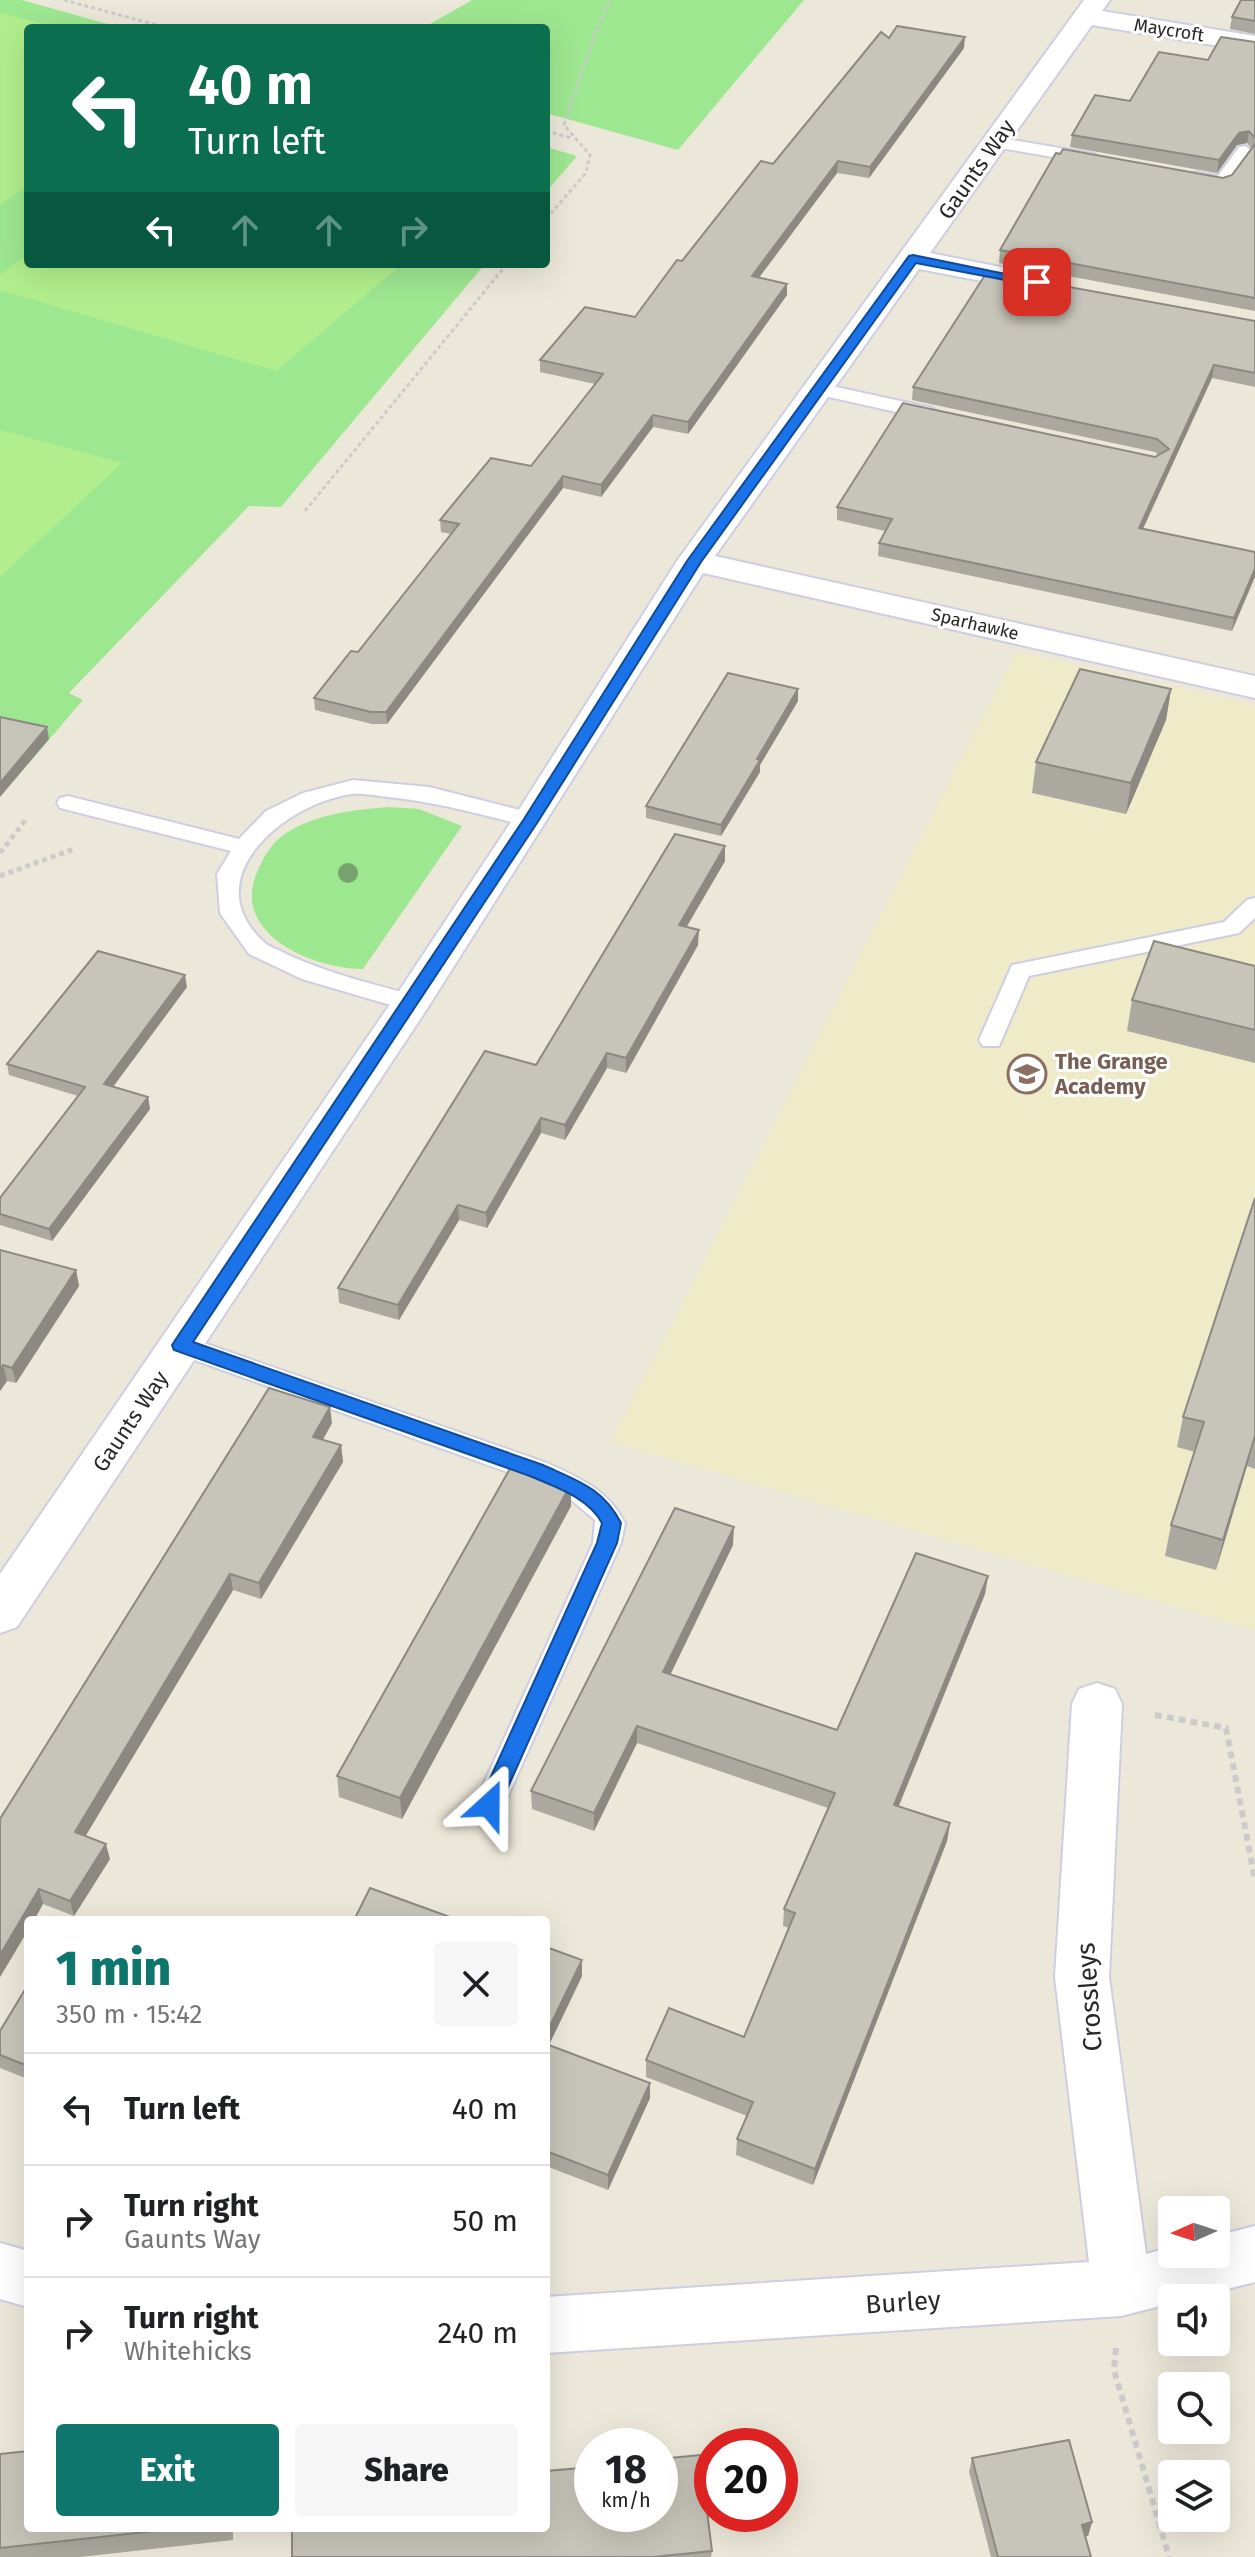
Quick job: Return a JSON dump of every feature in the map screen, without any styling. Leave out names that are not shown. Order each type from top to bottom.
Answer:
[{"type":"street","name":"Maycroft","points":[[1090,8],[1255,44]]},
{"type":"street","name":"Gaunts Way","points":[[0,1613],[411,1003],[694,561],[1090,8]]},
{"type":"street","points":[[913,259],[1069,288]]},
{"type":"street","name":"Sparhawke","points":[[694,561],[1255,687]]},
{"type":"street","name":"Crossleys","points":[[1097,1704],[1082,1977],[1121,2288]]},
{"type":"street","name":"Burley","points":[[550,2325],[1121,2288],[1255,2254]]},
{"type":"street","points":[[0,2271],[24,2278]]},
{"type":"lane","points":[[995,142],[1116,163]]},
{"type":"lane","points":[[1177,174],[1222,182],[1245,151]]},
{"type":"lane","points":[[818,389],[956,419]]},
{"type":"lane","points":[[411,1003],[310,974],[257,949],[231,913],[228,874],[244,847],[274,816],[311,798],[353,787],[429,794],[531,820]]},
{"type":"lane","points":[[68,803],[244,847]]},
{"type":"lane","points":[[991,1040],[1020,970],[1231,928],[1255,905]]},
{"type":"lane","points":[[181,1345],[537,1471],[584,1493],[604,1507],[611,1523],[607,1543],[489,1805]]},
{"type":"path","points":[[64,0],[153,24]]},
{"type":"path","points":[[550,214],[586,173],[590,155],[564,125],[601,18],[611,0]]},
{"type":"path","points":[[550,132],[573,138]]},
{"type":"path","points":[[305,511],[504,268]]},
{"type":"path","points":[[1097,1704],[1226,1728],[1255,1880]]},
{"type":"path","points":[[1121,2288],[1114,2370],[1169,2557]]},
{"type":"shaded area","name":"The Grange Academy","points":[[1016,652],[1255,705],[1255,1630],[611,1442]]},
{"type":"green space","points":[[0,0],[22,0],[108,24],[24,24],[24,268],[482,268],[281,507],[249,506],[69,693],[83,700],[0,797]]},
{"type":"green space","points":[[472,0],[804,0],[678,150],[550,114],[550,24],[430,24]]},
{"type":"green space","points":[[0,13],[43,24],[24,24],[24,188],[0,205]]},
{"type":"green space","points":[[550,148],[577,156],[550,187]]},
{"type":"green space","points":[[24,258],[24,268],[397,268],[276,371],[0,290],[0,275]]},
{"type":"green space","points":[[0,430],[122,463],[0,577]]},
{"type":"green space","points":[[389,807],[419,809],[462,826],[363,969],[322,963],[281,944],[265,929],[255,912],[252,893],[258,870],[270,848],[288,832],[324,817]]},
{"type":"building","points":[[1241,0],[1255,0],[1255,21],[1232,17]]},
{"type":"building","points":[[897,26],[965,37],[870,167],[838,161],[752,276],[787,284],[688,422],[653,415],[601,485],[563,476],[386,712],[371,712],[314,698],[351,651],[358,652],[459,524],[440,520],[491,458],[531,466],[603,374],[540,360],[585,307],[635,317],[677,260],[682,261],[761,161],[773,164],[881,32],[889,38]]},
{"type":"building","points":[[1221,37],[1255,42],[1255,138],[1249,131],[1239,133],[1219,160],[1072,135],[1095,95],[1130,101],[1159,52],[1208,60]]},
{"type":"building","points":[[1255,144],[1255,298],[1000,250],[1056,153],[1060,154],[1063,149],[1223,178],[1232,175]]},
{"type":"building","points":[[987,272],[1255,321],[1255,373],[1214,365],[1139,528],[1255,552],[1255,569],[1234,618],[879,543],[892,519],[837,507],[903,403],[1155,457],[1169,449],[1157,439],[913,387]]},
{"type":"building","points":[[1080,669],[1171,689],[1131,783],[1036,762]]},
{"type":"building","points":[[728,673],[798,689],[721,825],[646,806]]},
{"type":"building","points":[[0,717],[47,727],[0,783]]},
{"type":"building","points":[[675,834],[725,846],[679,925],[699,930],[626,1058],[607,1053],[565,1125],[541,1118],[486,1213],[458,1205],[398,1305],[338,1288],[485,1051],[536,1065]]},
{"type":"building","points":[[1154,941],[1255,966],[1255,1030],[1132,1000]]},
{"type":"building","points":[[98,951],[185,975],[104,1084],[148,1097],[49,1229],[0,1214],[0,1198],[85,1087],[7,1064]]},
{"type":"building","points":[[1255,1198],[1255,1436],[1223,1540],[1171,1525],[1204,1422],[1183,1417]]},
{"type":"building","points":[[0,1250],[76,1270],[12,1368],[3,1365],[0,1370]]},
{"type":"building","points":[[269,1388],[330,1407],[313,1437],[341,1445],[259,1583],[230,1574],[75,1832],[106,1844],[70,1901],[39,1889],[0,1955],[0,1819]]},
{"type":"building","points":[[512,1465],[571,1484],[400,1798],[337,1776]]},
{"type":"building","points":[[675,1508],[734,1527],[663,1672],[837,1730],[916,1553],[988,1576],[894,1805],[950,1823],[815,2169],[737,2139],[753,2102],[646,2060],[669,2008],[744,2037],[795,1913],[784,1909],[835,1793],[637,1726],[594,1813],[531,1791]]},
{"type":"building","points":[[370,1888],[447,1916],[356,1916]]},
{"type":"building","points":[[550,1948],[582,1960],[550,2026]]},
{"type":"building","points":[[24,1991],[24,2064],[0,2055],[0,2031]]},
{"type":"building","points":[[550,2046],[650,2083],[608,2175],[550,2153]]},
{"type":"building","points":[[1069,2440],[1092,2522],[1082,2525],[1091,2557],[998,2557],[972,2458]]},
{"type":"building","points":[[24,2451],[24,2532],[146,2532],[0,2548],[0,2454]]},
{"type":"building","points":[[694,2456],[694,2532],[710,2532],[712,2551],[653,2557],[292,2557],[292,2532],[550,2532],[550,2471],[574,2469],[574,2532],[678,2532],[678,2457]]},
{"type":"place","name":"The Grange Academy","points":[[1027,1074]]},
{"type":"route","points":[[489,1805],[607,1543],[611,1523],[604,1507],[584,1493],[537,1471],[181,1345],[531,820],[694,561],[913,259],[1037,282]]}]
